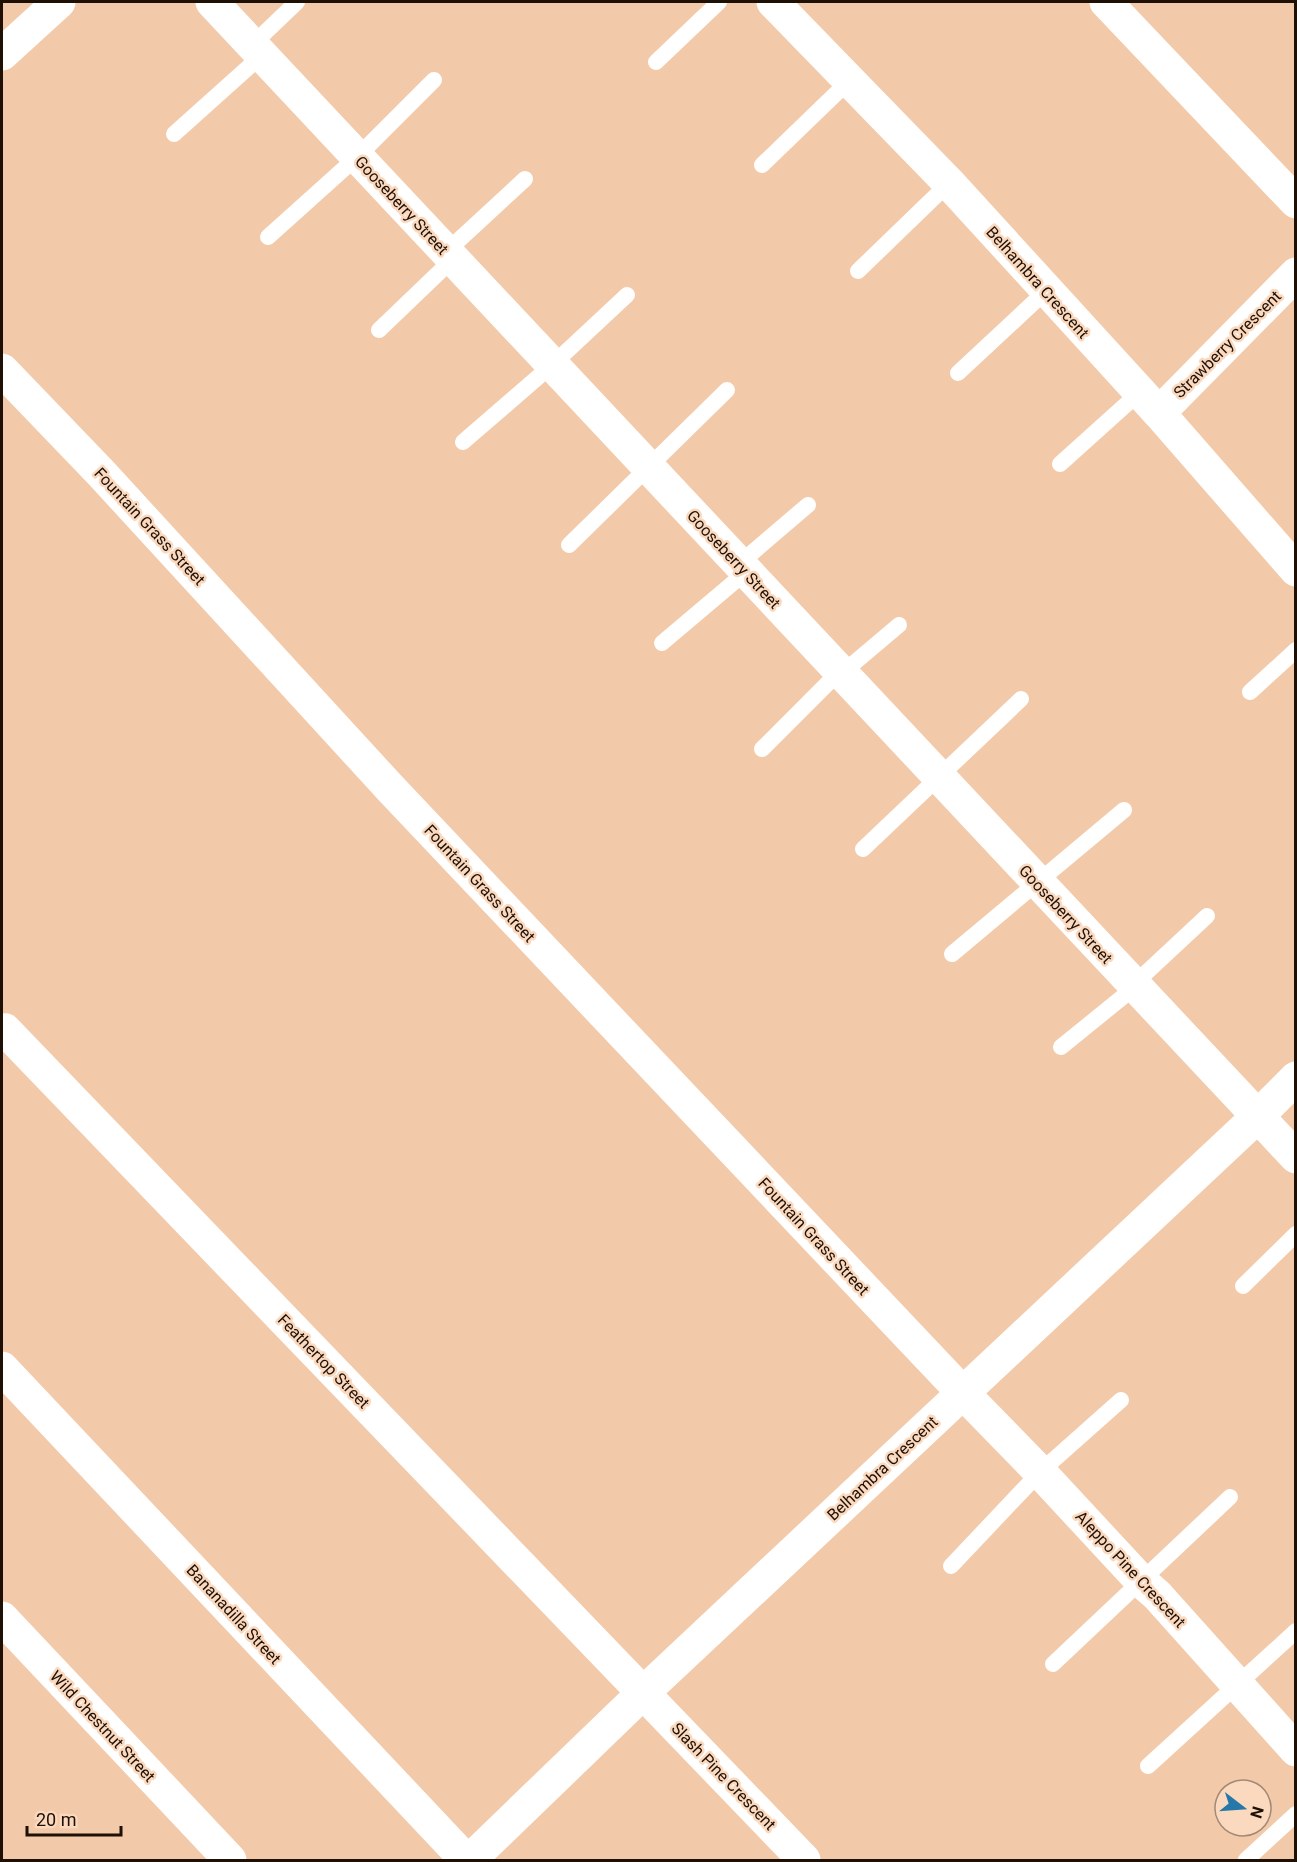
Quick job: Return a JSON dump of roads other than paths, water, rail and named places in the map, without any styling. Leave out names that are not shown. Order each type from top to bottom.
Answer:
[{"type":"street","points":[[5,44],[59,2]]},
{"type":"street","name":"Gooseberry Street","points":[[212,2],[1257,1117]]},
{"type":"street","name":"Belhambra Crescent","points":[[773,2],[949,183],[1149,403],[1296,570]]},
{"type":"street","points":[[1106,2],[1296,202]]},
{"type":"street","name":"Strawberry Crescent","points":[[1149,403],[1296,274]]},
{"type":"street","name":"Fountain Grass Street","points":[[2,370],[109,482],[399,798],[963,1392]]},
{"type":"street","name":"Feathertop Street","points":[[3,1031],[644,1692]]},
{"type":"street","name":"Belhambra Crescent","points":[[468,1860],[1296,1078]]},
{"type":"street","points":[[1257,1117],[1296,1157]]},
{"type":"street","name":"Bananadilla Street","points":[[2,1368],[468,1860]]},
{"type":"street","name":"Aleppo Pine Crescent","points":[[963,1392],[1142,1582],[1157,1595],[1296,1750]]},
{"type":"street","name":"Wild Chestnut Street","points":[[2,1618],[230,1860]]},
{"type":"street","name":"Slash Pine Crescent","points":[[644,1692],[804,1860]]},
{"type":"lane","points":[[174,134],[257,50],[297,2]]},
{"type":"lane","points":[[656,62],[719,2]]},
{"type":"lane","points":[[268,237],[357,157],[434,80]]},
{"type":"lane","points":[[762,165],[849,81]]},
{"type":"lane","points":[[379,330],[525,179]]},
{"type":"lane","points":[[858,271],[949,183]]},
{"type":"lane","points":[[958,373],[1046,291]]},
{"type":"lane","points":[[463,442],[627,295]]},
{"type":"lane","points":[[569,545],[727,390]]},
{"type":"lane","points":[[1060,464],[1149,403]]},
{"type":"lane","points":[[662,643],[808,505]]},
{"type":"lane","points":[[762,748],[840,673],[898,625]]},
{"type":"lane","points":[[1250,692],[1296,650]]},
{"type":"lane","points":[[863,849],[1021,699]]},
{"type":"lane","points":[[952,954],[1124,810]]},
{"type":"lane","points":[[1061,1047],[1134,986],[1207,916]]},
{"type":"lane","points":[[1243,1286],[1296,1234]]},
{"type":"lane","points":[[951,1566],[1040,1472],[1121,1400]]},
{"type":"lane","points":[[1053,1664],[1230,1497]]},
{"type":"lane","points":[[1148,1766],[1296,1631]]},
{"type":"lane","points":[[1245,1860],[1296,1814]]}]
